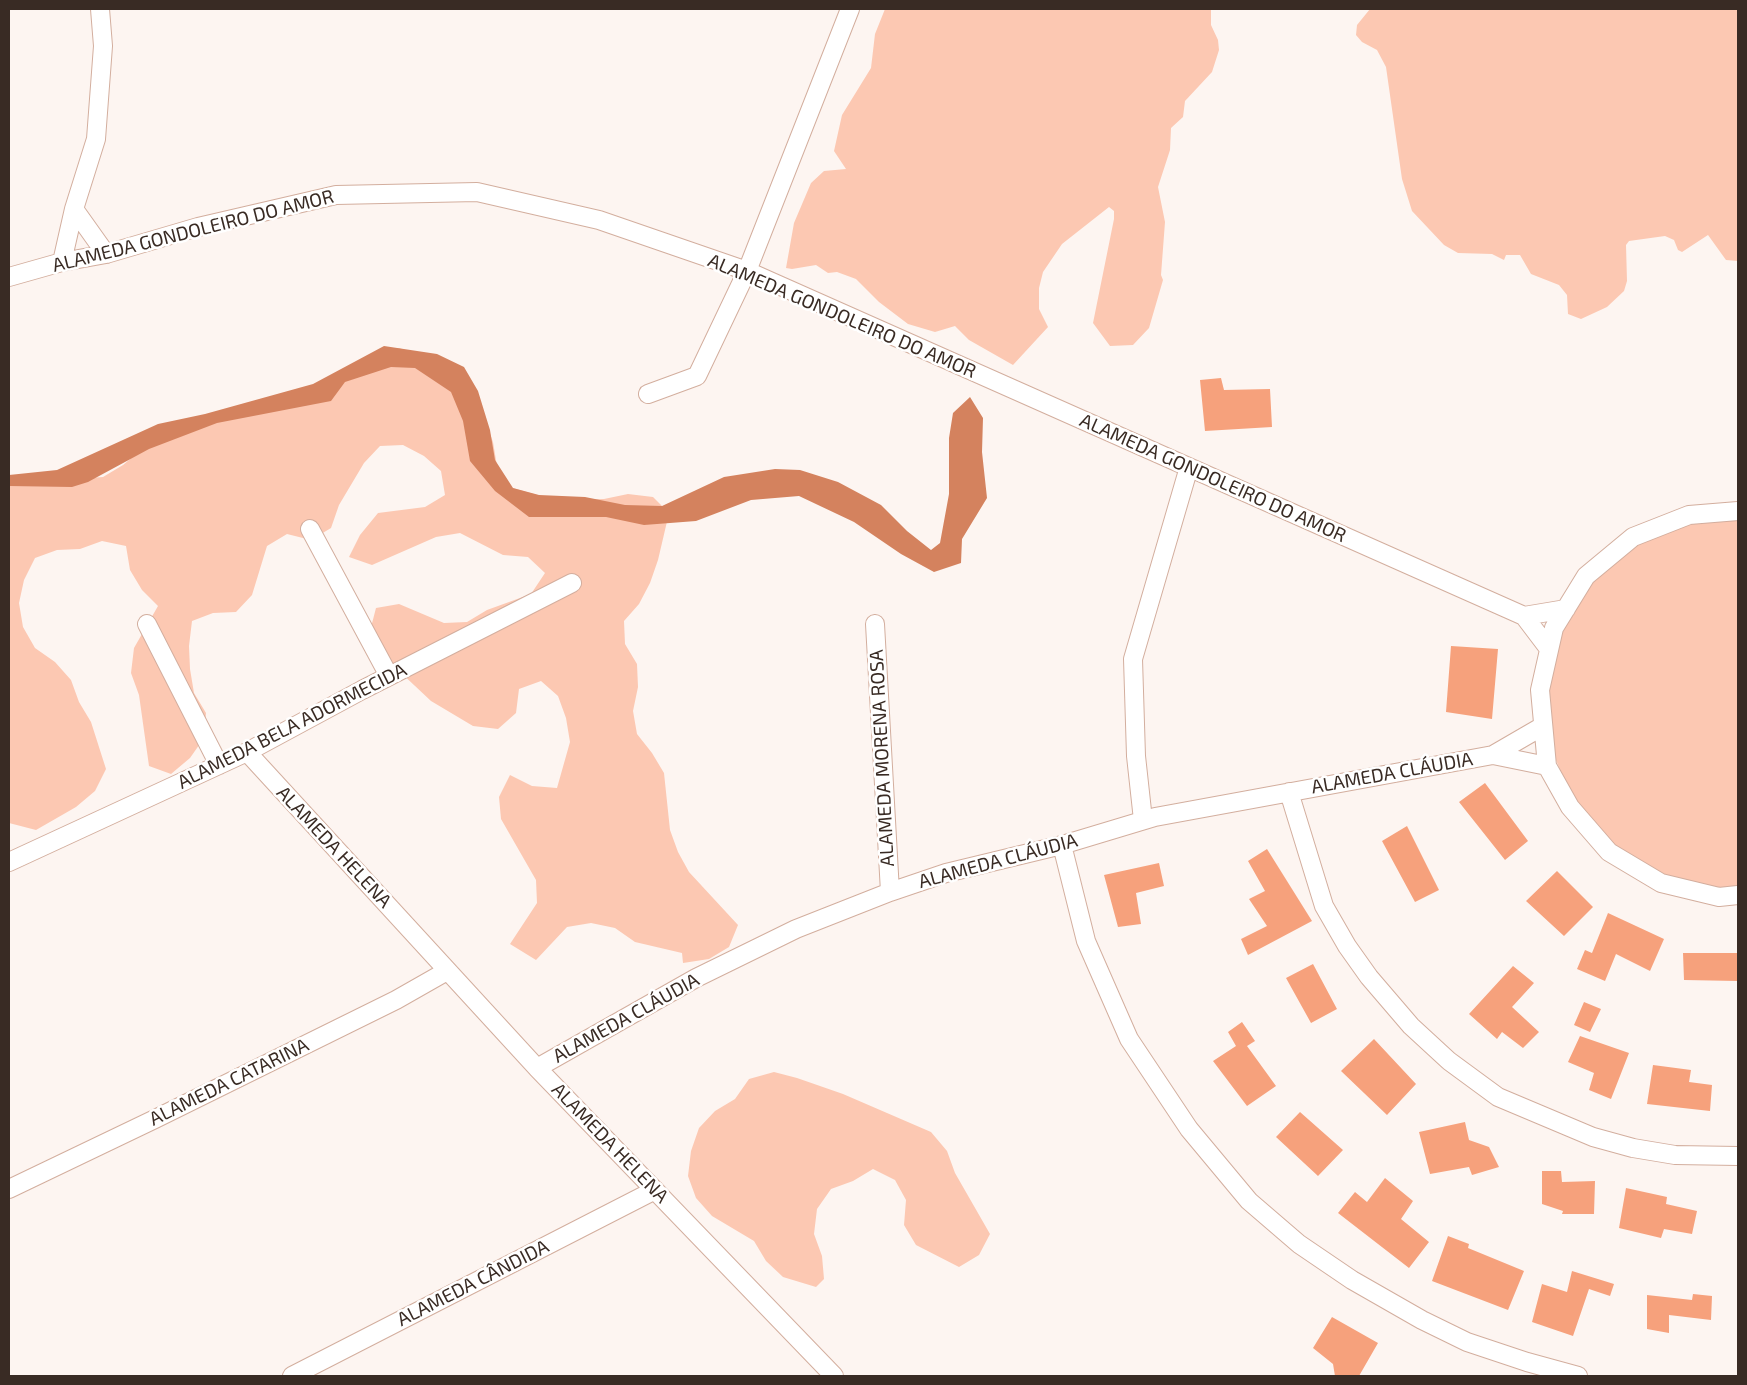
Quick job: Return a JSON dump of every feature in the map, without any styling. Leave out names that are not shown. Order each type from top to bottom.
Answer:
[{"type":"street","points":[[62,262],[74,209],[96,139],[104,46],[100,9]]},
{"type":"street","points":[[648,394],[697,376],[747,271],[850,9]]},
{"type":"street","name":"ALAMEDA GONDOLEIRO DO AMOR","points":[[9,277],[62,262],[106,254],[198,227],[336,195],[477,192],[599,220],[747,271],[1524,616],[1549,649]]},
{"type":"street","points":[[74,209],[106,254]]},
{"type":"street","points":[[1143,820],[1136,756],[1133,659],[1190,467]]},
{"type":"street","points":[[1738,512],[1689,515],[1633,537],[1586,576],[1554,628],[1540,690],[1547,766],[1570,807],[1609,852],[1661,883],[1719,897],[1738,895]]},
{"type":"street","points":[[310,529],[389,676]]},
{"type":"street","name":"ALAMEDA BELA ADORMECIDA","points":[[9,862],[247,752],[389,676],[572,583]]},
{"type":"street","points":[[1524,616],[1566,609]]},
{"type":"street","points":[[148,624],[219,765]]},
{"type":"street","name":"ALAMEDA MORENA ROSA","points":[[875,624],[890,892]]},
{"type":"street","points":[[1493,754],[1543,726]]},
{"type":"street","name":"ALAMEDA HELENA","points":[[247,752],[537,1068],[834,1376]]},
{"type":"street","points":[[1493,754],[1547,766]]},
{"type":"street","name":"ALAMEDA CLÁUDIA","points":[[537,1068],[696,978],[796,929],[890,892],[946,874],[1062,845],[1143,820],[1493,754]]},
{"type":"street","points":[[1289,792],[1324,906],[1347,946],[1369,977],[1411,1026],[1449,1060],[1498,1097],[1593,1137],[1633,1148],[1675,1155],[1738,1156]]},
{"type":"street","points":[[1062,845],[1086,941],[1129,1039],[1189,1129],[1250,1201],[1299,1244],[1352,1280],[1422,1320],[1468,1342],[1527,1362],[1578,1376]]},
{"type":"street","name":"ALAMEDA CATARINA","points":[[9,1189],[396,1000],[447,971]]},
{"type":"street","name":"ALAMEDA CÂNDIDA","points":[[292,1376],[655,1190]]},
{"type":"shaded area","points":[[885,9],[1211,9],[1211,25],[1218,40],[1219,50],[1212,72],[1185,101],[1183,117],[1171,128],[1170,150],[1158,187],[1165,222],[1161,275],[1163,280],[1149,328],[1133,345],[1110,346],[1093,323],[1114,219],[1114,211],[1109,207],[1062,244],[1043,272],[1039,288],[1039,309],[1048,327],[1013,365],[969,340],[955,326],[935,332],[908,324],[879,302],[856,279],[837,272],[828,273],[816,265],[792,269],[786,268],[794,223],[811,183],[824,171],[846,169],[834,151],[842,115],[871,68],[875,34]]},
{"type":"shaded area","points":[[1370,9],[1738,9],[1738,261],[1726,260],[1708,235],[1682,252],[1678,250],[1674,240],[1665,236],[1629,241],[1626,245],[1627,281],[1624,291],[1607,307],[1581,319],[1568,314],[1567,295],[1559,285],[1531,274],[1520,255],[1506,255],[1504,260],[1492,254],[1458,253],[1444,245],[1412,211],[1402,179],[1386,67],[1377,50],[1362,42],[1356,35],[1357,25]]},
{"type":"shaded area","points":[[384,346],[437,354],[464,367],[478,391],[490,430],[495,460],[513,488],[539,495],[585,497],[625,505],[662,506],[724,477],[775,469],[800,470],[838,482],[881,505],[907,531],[931,550],[940,543],[949,494],[949,438],[953,413],[970,397],[983,418],[982,452],[987,498],[962,539],[961,563],[934,572],[901,554],[854,522],[799,496],[751,500],[696,521],[644,525],[606,517],[529,517],[495,491],[470,461],[463,421],[451,392],[415,368],[391,367],[345,382],[331,401],[217,423],[149,449],[88,482],[72,487],[9,486],[9,475],[57,470],[158,424],[205,414],[313,384]]},
{"type":"shaded area","points":[[399,348],[422,356],[477,398],[493,442],[497,466],[509,487],[555,500],[604,499],[628,494],[653,497],[669,513],[658,560],[650,583],[639,604],[624,621],[625,644],[637,664],[638,687],[633,711],[637,734],[652,753],[664,773],[670,830],[678,852],[689,872],[738,925],[729,947],[709,959],[683,963],[682,953],[635,942],[615,928],[591,923],[567,927],[536,960],[510,944],[537,903],[536,880],[501,819],[499,797],[510,775],[532,786],[557,788],[570,742],[566,718],[558,696],[541,681],[519,689],[516,713],[498,729],[473,726],[431,701],[382,652],[370,631],[376,608],[399,604],[444,623],[467,622],[487,610],[531,594],[545,573],[528,557],[503,555],[460,533],[436,537],[372,565],[349,557],[360,535],[378,513],[425,507],[445,495],[441,471],[424,456],[403,445],[380,446],[364,463],[339,505],[331,528],[311,540],[287,534],[267,546],[252,595],[236,612],[213,613],[192,621],[189,646],[190,669],[194,693],[206,713],[204,738],[190,758],[171,774],[149,766],[139,695],[131,673],[134,648],[158,606],[142,590],[130,570],[126,546],[102,541],[80,549],[57,550],[35,558],[24,580],[19,603],[23,627],[35,648],[55,662],[71,680],[79,702],[91,722],[106,769],[95,791],[76,807],[36,830],[9,823],[9,484],[103,477],[123,465],[160,434],[321,396],[375,352]]},
{"type":"shaded area","points":[[1738,518],[1738,888],[1720,890],[1663,877],[1614,847],[1575,804],[1552,751],[1546,690],[1561,631],[1592,581],[1636,543],[1691,521]]},
{"type":"shaded area","points":[[774,1072],[843,1094],[931,1132],[947,1151],[955,1173],[990,1234],[979,1255],[959,1267],[916,1245],[904,1225],[906,1200],[895,1180],[873,1169],[853,1181],[831,1189],[817,1209],[814,1234],[822,1256],[824,1279],[816,1287],[783,1277],[766,1261],[754,1241],[712,1216],[696,1198],[688,1176],[691,1151],[699,1128],[715,1111],[735,1099],[749,1079]]},
{"type":"building","points":[[1221,378],[1224,390],[1270,389],[1272,427],[1205,431],[1200,380]]},
{"type":"building","points":[[1451,646],[1498,649],[1492,719],[1446,712]]},
{"type":"building","points":[[1485,783],[1528,841],[1505,860],[1459,802]]},
{"type":"building","points":[[1407,826],[1439,890],[1415,902],[1382,841]]},
{"type":"building","points":[[1267,849],[1312,921],[1248,955],[1241,939],[1267,926],[1249,899],[1265,891],[1248,861]]},
{"type":"building","points":[[1159,863],[1164,886],[1136,893],[1141,924],[1118,927],[1104,875]]},
{"type":"building","points":[[1557,871],[1593,907],[1564,936],[1526,901]]},
{"type":"building","points":[[1608,913],[1664,939],[1650,971],[1616,954],[1605,981],[1577,969],[1585,950],[1592,953]]},
{"type":"building","points":[[1683,953],[1738,953],[1738,981],[1684,980]]},
{"type":"building","points":[[1313,964],[1337,1009],[1311,1023],[1286,978]]},
{"type":"building","points":[[1513,966],[1534,983],[1512,1007],[1539,1032],[1523,1048],[1502,1032],[1497,1039],[1469,1014]]},
{"type":"building","points":[[1584,1002],[1601,1009],[1590,1032],[1574,1025]]},
{"type":"building","points":[[1242,1022],[1255,1041],[1247,1046],[1276,1086],[1247,1106],[1213,1061],[1236,1046],[1228,1032]]},
{"type":"building","points":[[1580,1036],[1629,1053],[1611,1099],[1589,1090],[1594,1073],[1568,1062]]},
{"type":"building","points":[[1374,1039],[1416,1084],[1387,1115],[1341,1071]]},
{"type":"building","points":[[1653,1065],[1691,1070],[1689,1082],[1712,1085],[1710,1111],[1647,1104]]},
{"type":"building","points":[[1300,1112],[1343,1150],[1318,1176],[1276,1137]]},
{"type":"building","points":[[1465,1122],[1469,1140],[1489,1147],[1499,1167],[1472,1175],[1469,1167],[1430,1174],[1419,1132]]},
{"type":"building","points":[[1542,1171],[1561,1171],[1562,1182],[1595,1181],[1594,1214],[1562,1214],[1563,1211],[1542,1204]]},
{"type":"building","points":[[1385,1178],[1413,1201],[1401,1219],[1429,1242],[1409,1268],[1338,1213],[1355,1192],[1367,1202]]},
{"type":"building","points":[[1626,1188],[1667,1197],[1666,1204],[1697,1211],[1692,1234],[1664,1229],[1661,1238],[1619,1228]]},
{"type":"building","points":[[1448,1236],[1469,1244],[1468,1248],[1524,1271],[1508,1310],[1432,1281]]},
{"type":"building","points":[[1572,1271],[1614,1284],[1610,1296],[1589,1289],[1573,1336],[1532,1322],[1542,1284],[1567,1292]]},
{"type":"building","points":[[1693,1294],[1712,1296],[1711,1320],[1669,1315],[1669,1333],[1647,1329],[1647,1295],[1692,1300]]},
{"type":"building","points":[[1332,1317],[1378,1343],[1359,1376],[1335,1376],[1333,1364],[1313,1348]]}]
